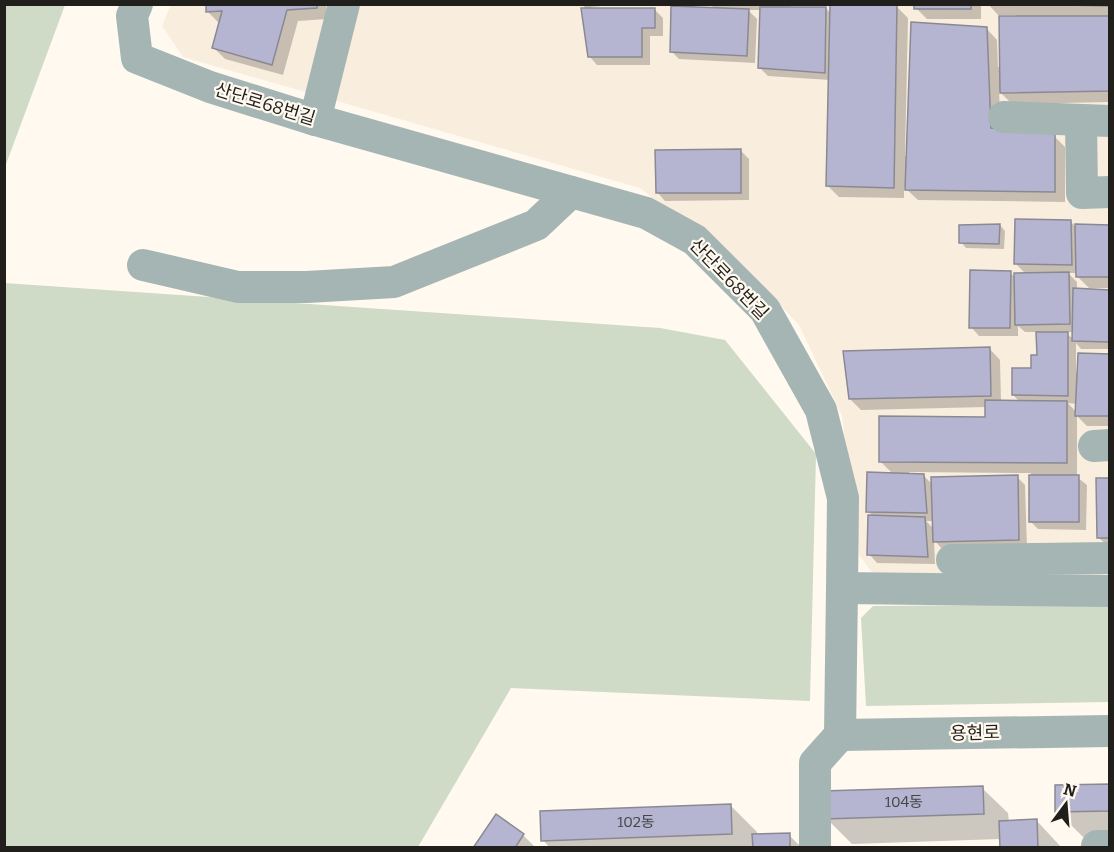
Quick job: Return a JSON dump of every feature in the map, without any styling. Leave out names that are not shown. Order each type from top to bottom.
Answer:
[{"type":"street","points":[[315,120],[345,4]]},
{"type":"street","name":"산단로68번길","points":[[135,10],[137,58],[210,87],[315,120],[646,213],[695,240],[765,310],[821,410],[843,498],[840,735]]},
{"type":"street","points":[[1004,117],[1095,120],[1082,193],[1110,192]]},
{"type":"street","points":[[143,265],[238,287],[307,287],[394,282],[536,225],[572,192]]},
{"type":"street","points":[[952,560],[1110,558]]},
{"type":"street","points":[[842,588],[1110,591]]},
{"type":"street","name":"용현로","points":[[840,735],[1110,731]]},
{"type":"street","points":[[815,848],[815,763],[840,735]]},
{"type":"shaded area","points":[[171,4],[1109,5],[1109,600],[895,604],[859,555],[842,416],[799,325],[753,276],[640,188],[183,57],[162,26]]},
{"type":"green space","points":[[4,5],[65,5],[5,167]]},
{"type":"green space","points":[[4,283],[660,328],[725,340],[816,454],[810,701],[511,688],[418,847],[5,847]]},
{"type":"green space","points":[[1109,604],[1109,702],[866,706],[861,618],[873,606]]},
{"type":"building","points":[[206,4],[317,4],[317,8],[287,10],[272,65],[212,48],[222,11],[206,12]]},
{"type":"building","points":[[830,4],[897,5],[894,188],[826,186]]},
{"type":"building","points":[[914,4],[971,4],[971,9],[914,9]]},
{"type":"building","points":[[1012,4],[1110,4],[1110,6]]},
{"type":"building","points":[[671,6],[749,9],[747,56],[670,52]]},
{"type":"building","points":[[760,7],[826,7],[825,73],[758,68]]},
{"type":"building","points":[[581,8],[655,8],[655,28],[642,28],[642,57],[588,57]]},
{"type":"building","points":[[999,16],[1110,16],[1110,91],[1000,93]]},
{"type":"building","points":[[911,22],[987,27],[991,128],[1055,134],[1055,192],[905,190]]},
{"type":"building","points":[[741,149],[741,193],[656,193],[655,150]]},
{"type":"building","points":[[1015,219],[1071,220],[1072,265],[1014,264]]},
{"type":"building","points":[[1000,224],[999,244],[959,243],[959,225]]},
{"type":"building","points":[[1075,224],[1110,225],[1110,277],[1076,277]]},
{"type":"building","points":[[970,270],[1011,271],[1010,328],[969,328]]},
{"type":"building","points":[[1069,272],[1070,324],[1015,325],[1014,273]]},
{"type":"building","points":[[1073,288],[1110,290],[1109,342],[1072,341]]},
{"type":"building","points":[[1036,332],[1068,332],[1068,396],[1012,395],[1012,368],[1031,368],[1031,355],[1037,355]]},
{"type":"building","points":[[990,347],[991,396],[849,399],[843,351]]},
{"type":"building","points":[[1078,353],[1110,354],[1110,416],[1075,416]]},
{"type":"building","points":[[985,400],[1067,401],[1067,463],[879,462],[879,416],[985,417]]},
{"type":"building","points":[[867,472],[924,474],[927,513],[866,512]]},
{"type":"building","points":[[1018,475],[1019,540],[933,542],[931,477]]},
{"type":"building","points":[[1029,475],[1079,475],[1079,522],[1029,522]]},
{"type":"building","points":[[1096,478],[1110,478],[1110,538],[1097,538]]},
{"type":"building","points":[[868,515],[925,517],[928,557],[867,555]]},
{"type":"building","points":[[1110,784],[1110,811],[1055,812],[1055,785]]},
{"type":"building","points":[[983,786],[984,814],[824,819],[823,791]]},
{"type":"building","points":[[731,804],[732,834],[541,841],[540,811]]},
{"type":"building","points":[[496,814],[524,834],[515,848],[473,848]]},
{"type":"building","points":[[1037,819],[1038,848],[1000,848],[999,821]]},
{"type":"building","points":[[790,833],[790,848],[753,848],[752,834]]}]
